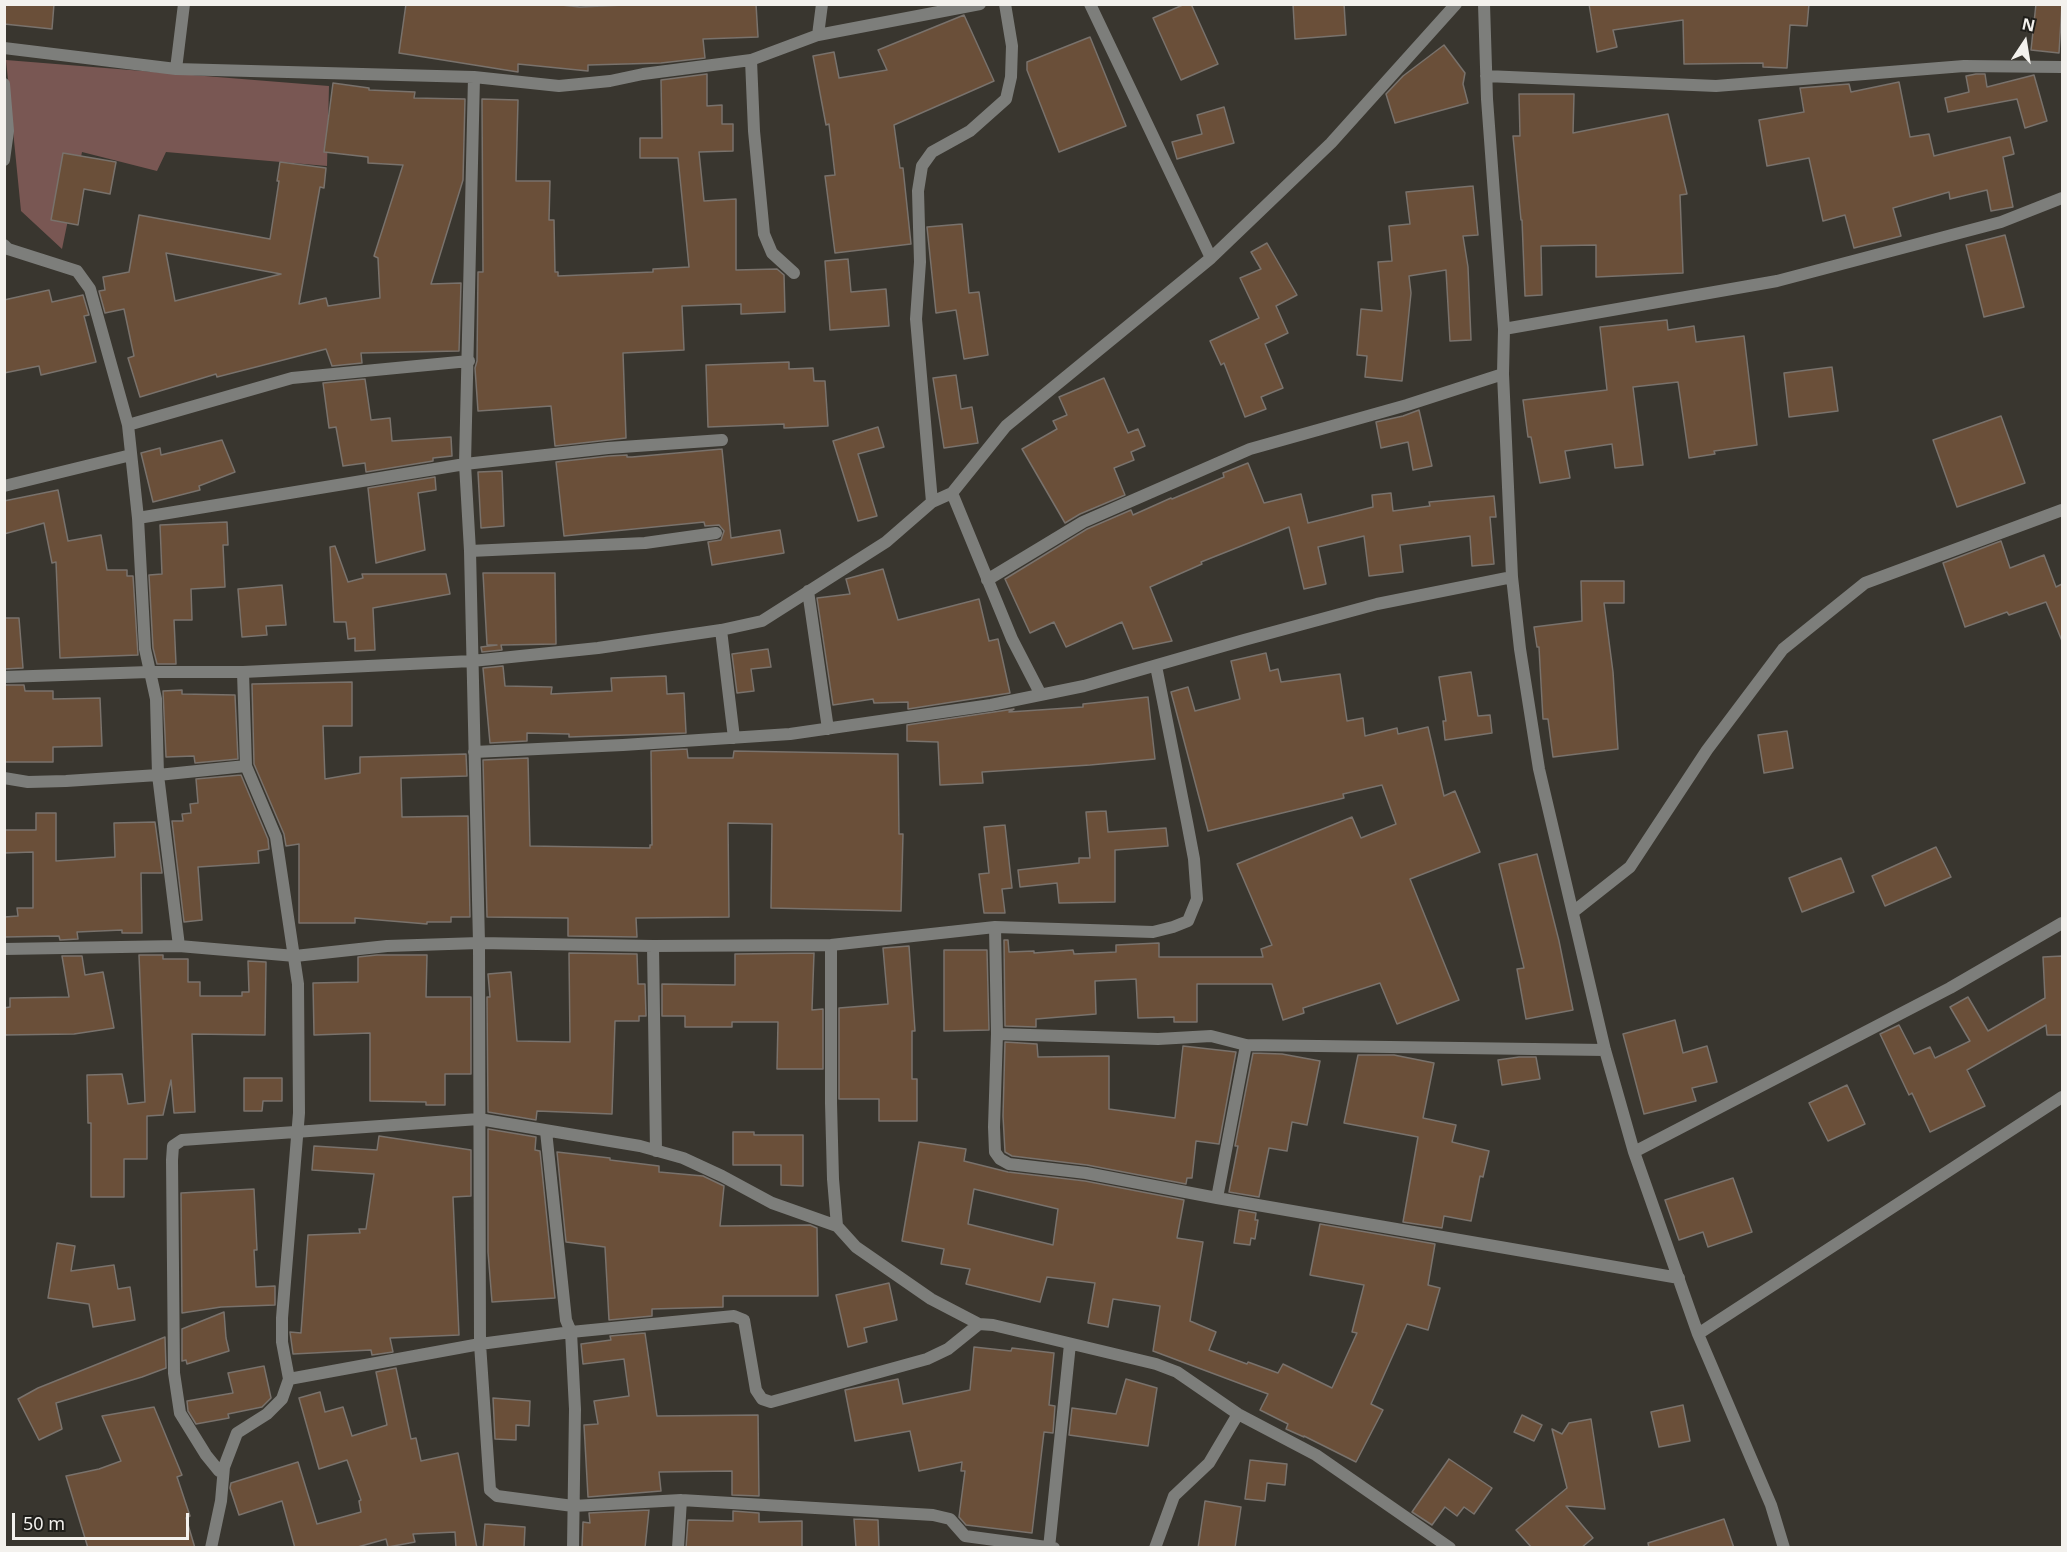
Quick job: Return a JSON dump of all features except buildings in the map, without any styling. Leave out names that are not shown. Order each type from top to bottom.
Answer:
[{"type":"street","points":[[176,69],[184,4]]},
{"type":"street","points":[[818,35],[822,4]]},
{"type":"street","points":[[4,48],[176,69],[474,77],[559,86],[610,81],[644,74],[751,60],[818,35],[980,4]]},
{"type":"street","points":[[932,502],[916,319],[920,262],[918,191],[922,166],[932,152],[970,131],[1006,99],[1011,77],[1012,46],[1005,4]]},
{"type":"street","points":[[1090,4],[1211,258]]},
{"type":"street","points":[[4,677],[149,672],[243,672],[472,661],[598,648],[721,630],[762,621],[886,542],[932,502],[952,493],[1006,426],[1211,258],[1331,143],[1456,4]]},
{"type":"street","points":[[1484,4],[1486,76],[1504,329],[1503,374],[1512,577],[1520,649],[1539,770],[1605,1050],[1634,1152],[1698,1334],[1771,1505],[1784,1548]]},
{"type":"street","points":[[751,60],[754,131],[764,234],[772,253],[794,273]]},
{"type":"street","points":[[1486,76],[1716,86],[1964,66],[2062,67]]},
{"type":"street","points":[[474,77],[465,464],[470,551],[479,943],[480,1344],[490,1490],[497,1496],[573,1506],[681,1500],[933,1515],[950,1520],[965,1536],[1054,1548]]},
{"type":"street","points":[[4,84],[8,131],[4,160]]},
{"type":"street","points":[[1504,329],[1777,280],[2001,222],[2062,198]]},
{"type":"street","points":[[4,245],[8,249],[77,271],[90,289],[128,425],[138,518],[145,650],[156,699],[158,775],[179,946]]},
{"type":"street","points":[[128,425],[292,378],[469,361]]},
{"type":"street","points":[[987,580],[1083,522],[1250,449],[1407,405],[1503,374]]},
{"type":"street","points":[[138,518],[465,464],[608,448],[722,440]]},
{"type":"street","points":[[4,486],[131,455]]},
{"type":"street","points":[[952,493],[1012,639],[1041,695]]},
{"type":"street","points":[[1573,912],[1630,867],[1707,750],[1783,649],[1865,584],[2062,510]]},
{"type":"street","points":[[470,551],[645,543],[716,533]]},
{"type":"street","points":[[474,752],[790,734],[992,705],[1084,686],[1377,604],[1512,577]]},
{"type":"street","points":[[808,591],[828,729]]},
{"type":"street","points":[[721,630],[734,738]]},
{"type":"street","points":[[4,950],[179,946],[295,956],[387,946],[479,943],[653,946],[831,945],[995,927],[1153,932],[1188,921],[1197,899],[1194,859],[1156,666]]},
{"type":"street","points":[[211,1548],[221,1501],[224,1467],[237,1433],[267,1414],[282,1399],[289,1378],[282,1342],[282,1318],[297,1131],[298,984],[276,837],[246,765],[243,672]]},
{"type":"street","points":[[4,778],[28,782],[158,775],[246,765]]},
{"type":"street","points":[[1634,1152],[1950,988],[2062,923]]},
{"type":"street","points":[[995,927],[997,1034],[995,1152],[1000,1159],[1009,1164],[1086,1173],[1679,1278]]},
{"type":"street","points":[[831,945],[831,1103],[837,1226]]},
{"type":"street","points":[[653,946],[656,1150]]},
{"type":"street","points":[[997,1034],[1158,1040],[1211,1036],[1246,1045],[1605,1050]]},
{"type":"street","points":[[1217,1198],[1246,1045]]},
{"type":"street","points":[[1698,1334],[2062,1097]]},
{"type":"street","points":[[224,1467],[219,1471],[206,1455],[180,1413],[174,1372],[173,1343],[173,1146],[182,1140],[479,1119],[640,1146],[683,1158],[772,1203],[837,1226],[856,1246],[931,1299],[979,1324],[993,1325],[1156,1364],[1177,1372],[1238,1414],[1316,1455],[1450,1548]]},
{"type":"street","points":[[546,1131],[566,1320],[570,1332],[575,1409],[573,1548]]},
{"type":"street","points":[[289,1378],[480,1344],[570,1332],[735,1316],[744,1320],[756,1390],[762,1399],[771,1402],[927,1359],[948,1349],[979,1324]]},
{"type":"street","points":[[1049,1547],[1070,1344]]},
{"type":"street","points":[[1155,1548],[1174,1496],[1209,1463],[1238,1414]]},
{"type":"street","points":[[678,1548],[681,1500]]},
{"type":"shaded area","points":[[6,60],[329,86],[327,166],[166,152],[157,171],[82,152],[62,249],[21,211]]}]
